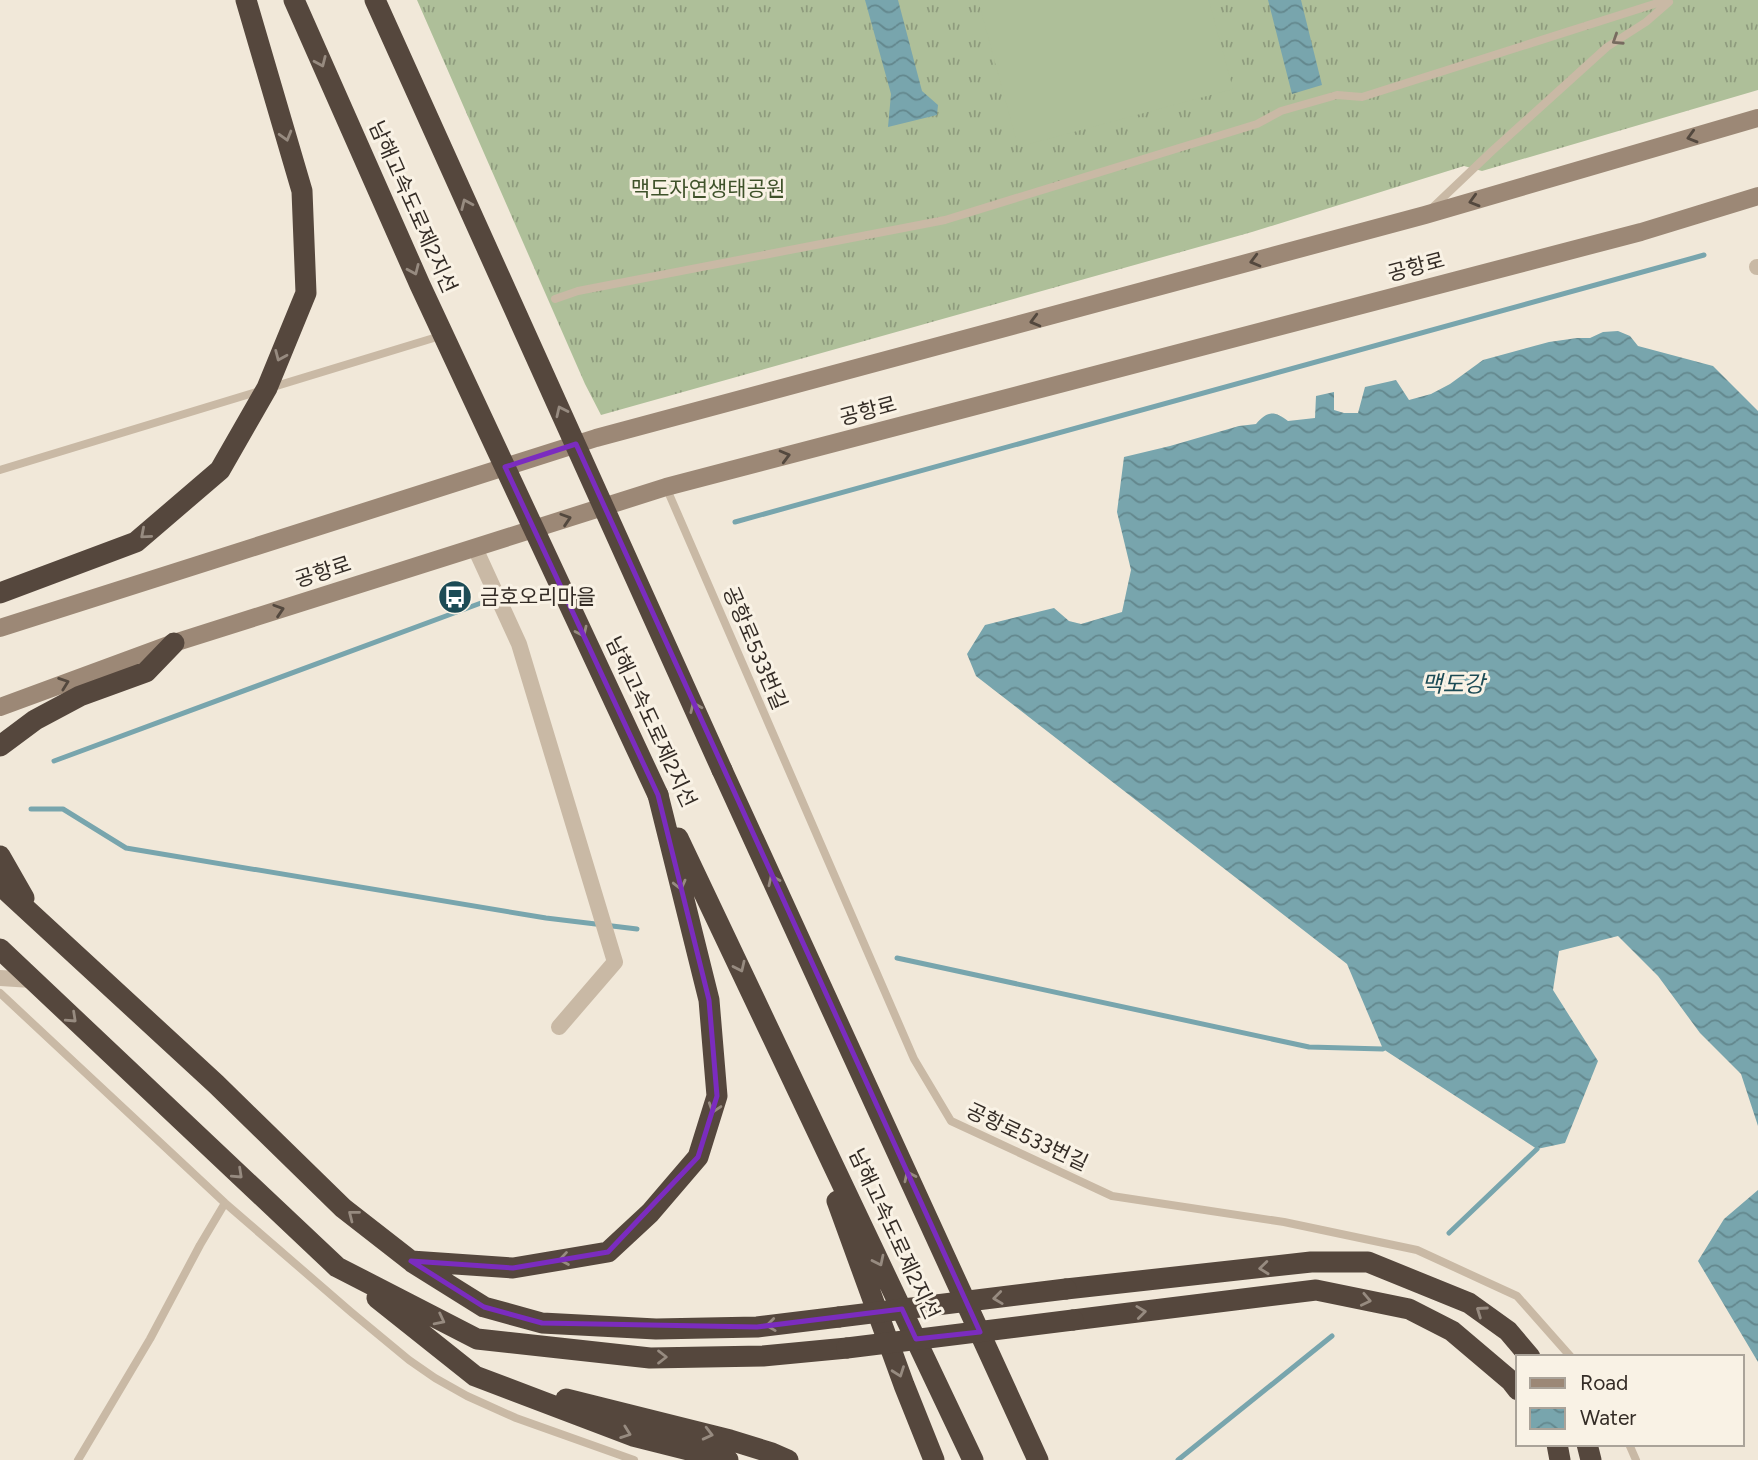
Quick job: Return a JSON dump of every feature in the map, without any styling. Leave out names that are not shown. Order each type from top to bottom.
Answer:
[{"type":"highway","points":[[0,593],[136,542],[220,470],[267,388],[306,293],[302,191],[246,0]]},
{"type":"highway","name":"남해고속도로제2지선","points":[[294,0],[420,285],[973,1460]]},
{"type":"highway","name":"남해고속도로제2지선","points":[[375,0],[722,770],[1038,1460]]},
{"type":"highway","points":[[0,746],[35,720],[80,696],[146,672],[174,643]]},
{"type":"highway","points":[[411,1261],[513,1268],[608,1252],[650,1213],[698,1157],[717,1096],[709,1000],[658,795]]},
{"type":"highway","points":[[0,856],[34,915]]},
{"type":"highway","points":[[0,885],[216,1084],[343,1208],[411,1261],[484,1307],[542,1323],[656,1329],[757,1327],[1311,1262],[1368,1262],[1469,1303],[1508,1331],[1528,1355]]},
{"type":"highway","points":[[0,949],[337,1266],[475,1376],[633,1436],[728,1460]]},
{"type":"highway","points":[[0,961],[27,975]]},
{"type":"highway","points":[[792,1078],[934,1460]]},
{"type":"highway","points":[[337,1266],[477,1339],[650,1357],[763,1356],[847,1348],[1316,1290],[1409,1309],[1452,1331],[1516,1387]]},
{"type":"highway","points":[[475,1376],[730,1440],[788,1460]]},
{"type":"highway","points":[[1019,1416],[1046,1460]]},
{"type":"main road","name":"공항로","points":[[0,628],[596,438],[1425,215],[1758,118]]},
{"type":"main road","name":"공항로","points":[[0,707],[174,643],[667,487],[1641,232],[1758,196]]},
{"type":"street","points":[[475,548],[519,644],[615,962],[559,1027]]},
{"type":"street","points":[[0,978],[27,975]]},
{"type":"lane","points":[[555,299],[578,291],[945,220],[1257,124],[1281,111],[1337,95],[1362,97],[1653,2],[1669,0]]},
{"type":"lane","points":[[1425,215],[1492,150],[1607,47],[1646,22],[1669,0]]},
{"type":"lane","points":[[0,470],[437,337]]},
{"type":"lane","name":"공항로533번길","points":[[667,487],[914,1059],[951,1121],[1112,1196],[1284,1222],[1417,1250],[1517,1296],[1570,1355]]},
{"type":"lane","points":[[0,993],[225,1203],[409,1360],[467,1396],[516,1418],[634,1460]]},
{"type":"lane","points":[[78,1460],[150,1339],[225,1203]]},
{"type":"highlighted area","points":[[576,444],[980,1332],[916,1339],[902,1309],[757,1327],[542,1323],[484,1307],[411,1261],[513,1268],[608,1252],[698,1157],[717,1096],[709,1000],[658,795],[505,467]]},
{"type":"green space","name":"맥도자연생태공원","points":[[417,0],[1758,0],[1758,90],[1482,171],[1464,166],[1252,232],[601,415]]},
{"type":"green space","points":[[978,0],[1209,0],[1233,89],[1018,147]]},
{"type":"water","points":[[865,0],[898,0],[922,91],[938,105],[937,115],[888,127],[891,94]]},
{"type":"water","points":[[1268,0],[1301,0],[1322,85],[1292,94]]},
{"type":"water","name":"맥도강","points":[[1618,331],[1630,336],[1638,346],[1713,366],[1758,411],[1758,1126],[1741,1074],[1700,1033],[1658,976],[1618,936],[1559,951],[1553,990],[1598,1061],[1565,1143],[1537,1149],[1383,1049],[1347,964],[976,676],[967,654],[985,625],[1054,608],[1069,621],[1081,624],[1122,612],[1131,570],[1117,512],[1124,457],[1239,426],[1256,424],[1264,416],[1271,414],[1279,415],[1288,421],[1315,418],[1316,396],[1334,392],[1334,410],[1344,413],[1358,413],[1365,387],[1396,380],[1409,400],[1431,394],[1450,384],[1483,360],[1549,342],[1590,338],[1603,332]]},
{"type":"water","points":[[1758,1190],[1758,1362],[1698,1261],[1724,1219]]},
{"type":"waterway","points":[[735,522],[1704,255]]},
{"type":"waterway","points":[[54,761],[481,603]]},
{"type":"waterway","points":[[31,809],[63,809],[126,848],[546,918],[637,929]]},
{"type":"waterway","points":[[897,958],[1309,1047],[1383,1049]]},
{"type":"waterway","points":[[1449,1233],[1537,1149]]},
{"type":"waterway","points":[[1178,1460],[1332,1336]]},
{"type":"place","name":"금호오리마을","points":[[455,597]]}]
